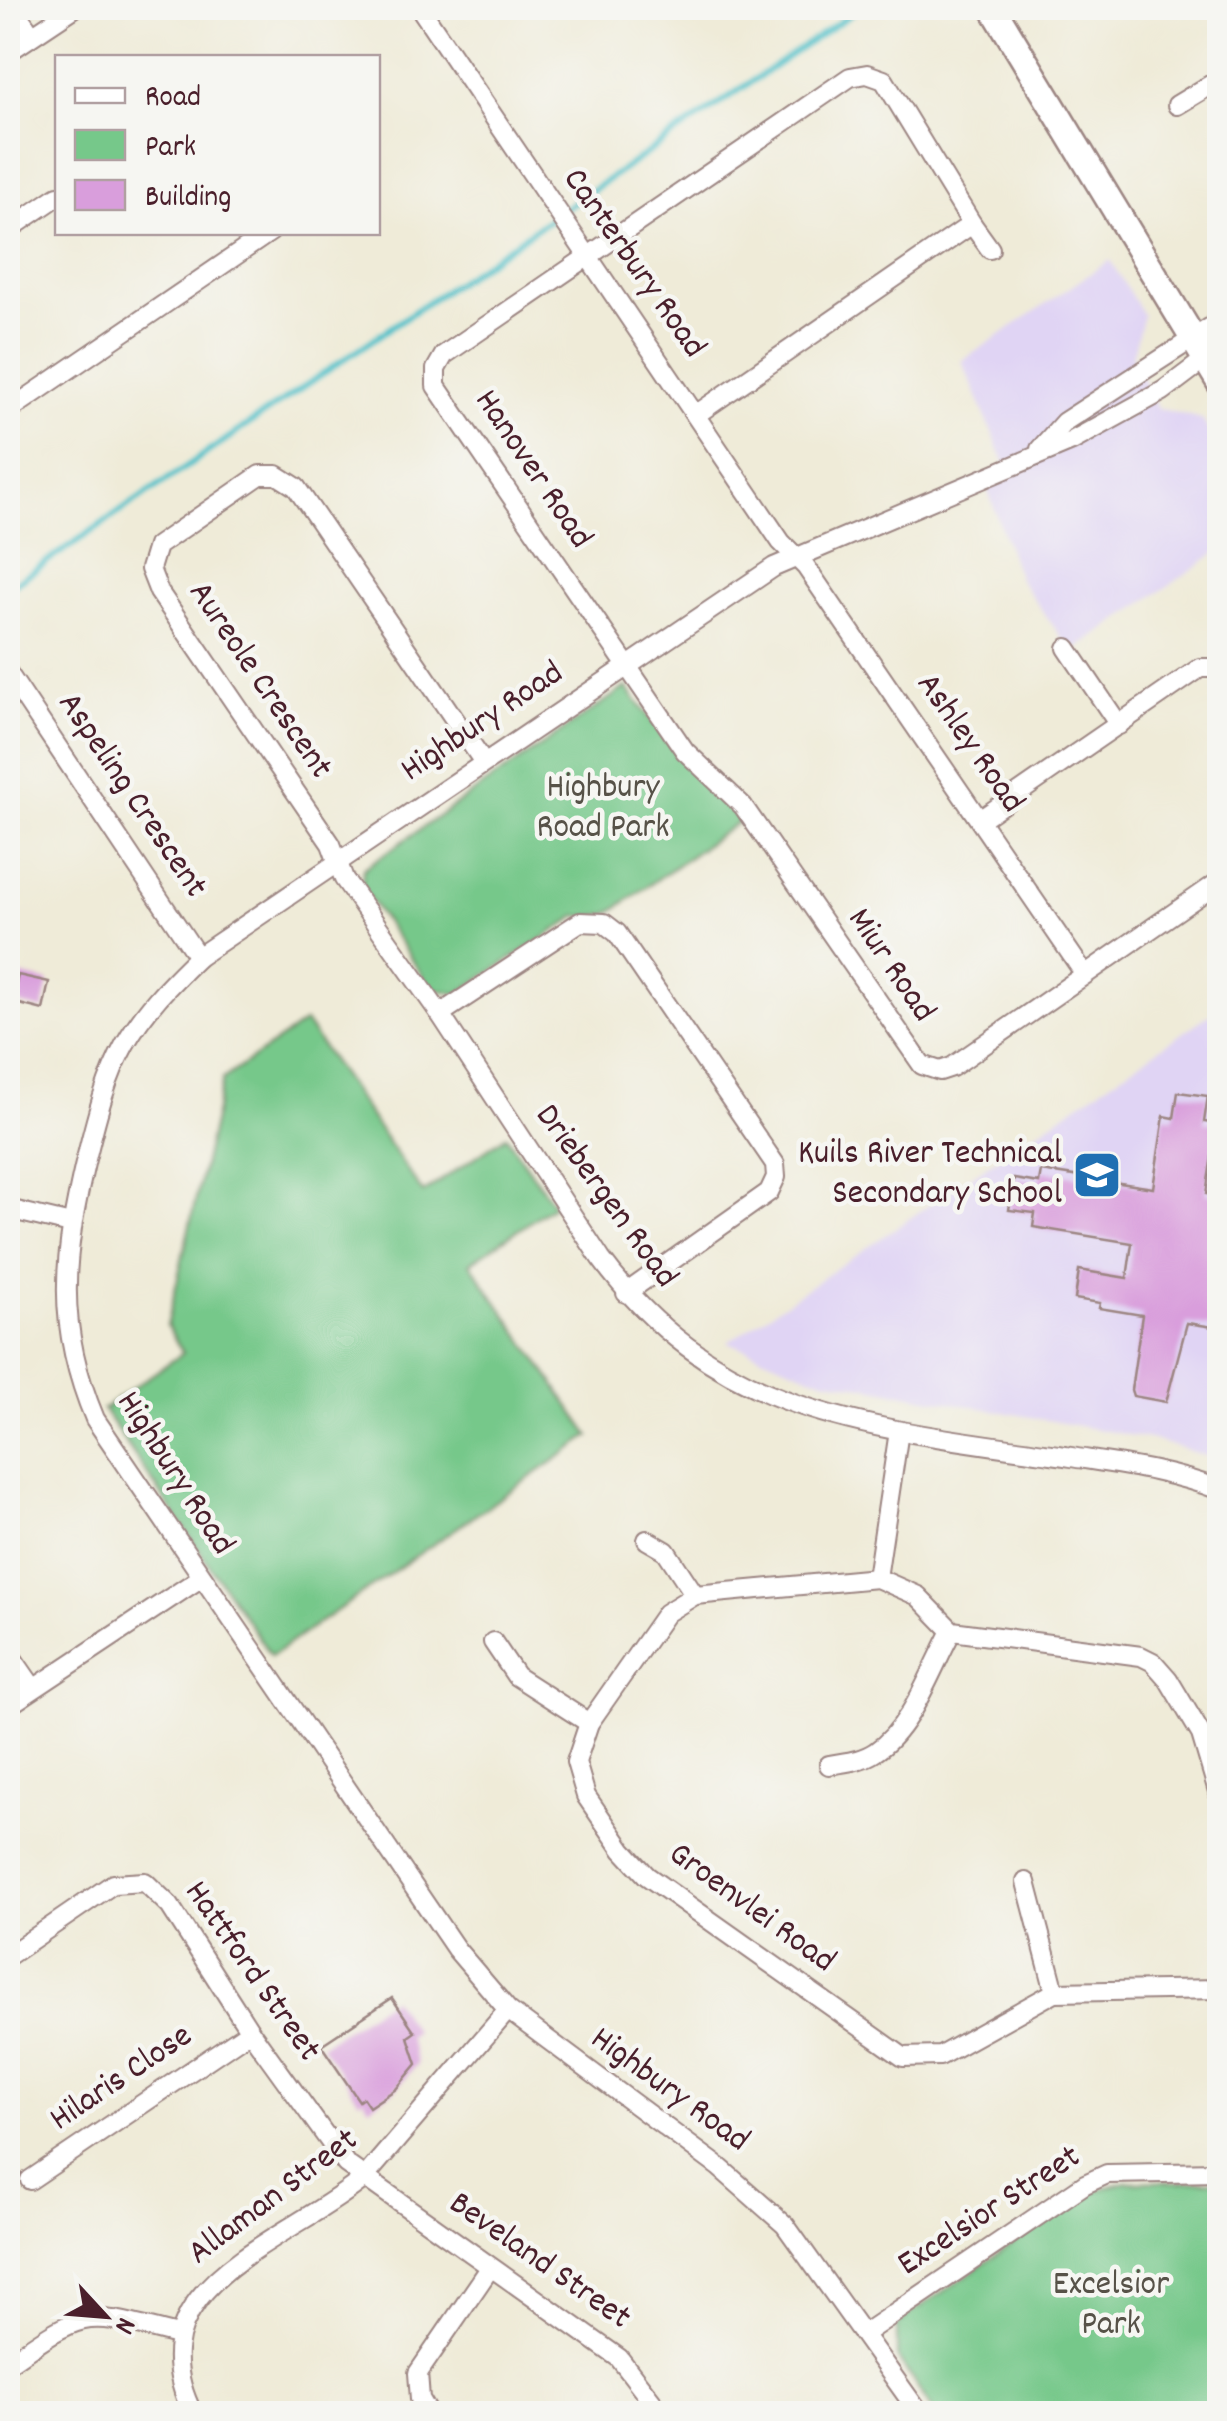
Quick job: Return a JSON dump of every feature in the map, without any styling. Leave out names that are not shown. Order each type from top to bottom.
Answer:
[{"type":"street","points":[[13,8],[32,35]]},
{"type":"street","points":[[8,52],[74,8]]},
{"type":"street","name":"Canterbury Road","points":[[420,8],[794,556]]},
{"type":"street","points":[[993,8],[1190,337],[1212,354],[1220,383]]},
{"type":"street","points":[[590,254],[858,74],[876,76],[890,87],[990,249]]},
{"type":"street","points":[[1178,105],[1220,79]]},
{"type":"street","points":[[8,230],[55,198]]},
{"type":"street","points":[[697,414],[972,224]]},
{"type":"street","points":[[8,411],[266,235]]},
{"type":"street","name":"Hanover Road","points":[[590,254],[444,354],[435,378],[440,394],[626,665]]},
{"type":"street","name":"Highbury Road","points":[[1036,454],[1064,422],[1220,321]]},
{"type":"street","name":"Highbury Road","points":[[920,2414],[812,2258],[764,2204],[508,2010],[456,1949],[94,1420],[80,1383],[64,1307],[71,1224],[98,1110],[112,1070],[149,1008],[198,957],[744,584],[794,556],[978,484],[1036,454],[1072,441],[1148,399],[1212,354]]},
{"type":"street","name":"Aureole Crescent","points":[[338,863],[331,844],[159,592],[150,569],[157,546],[260,475],[285,478],[296,487],[483,760]]},
{"type":"street","name":"Ashley Road","points":[[794,556],[982,819],[1084,974]]},
{"type":"street","points":[[1067,648],[1119,725]]},
{"type":"street","name":"Miur Road","points":[[626,665],[685,751],[743,806],[922,1065],[940,1070],[952,1068],[1220,881]]},
{"type":"street","points":[[982,819],[1200,668],[1220,668]]},
{"type":"street","name":"Aspeling Crescent","points":[[8,673],[198,957]]},
{"type":"street","name":"Driebergen Road","points":[[338,863],[344,880],[440,1014],[626,1293],[703,1358],[765,1393],[836,1420],[1163,1471],[1220,1490]]},
{"type":"street","points":[[440,1014],[580,922],[604,923],[617,933],[776,1164],[776,1177],[769,1192],[626,1293]]},
{"type":"street","points":[[8,1209],[71,1224]]},
{"type":"street","points":[[877,1578],[899,1430]]},
{"type":"street","points":[[647,1540],[666,1552],[695,1595],[877,1578],[918,1596],[952,1631],[1123,1652],[1153,1662],[1201,1734],[1220,1798]]},
{"type":"street","points":[[8,1706],[202,1577]]},
{"type":"street","name":"Groenvlei Road","points":[[695,1595],[666,1613],[589,1723],[576,1762],[578,1780],[623,1850],[647,1876],[903,2056],[940,2056],[1054,1992],[1220,1990]]},
{"type":"street","points":[[829,1764],[862,1759],[886,1742],[905,1718],[952,1631]]},
{"type":"street","points":[[493,1642],[516,1676],[589,1723]]},
{"type":"street","points":[[8,1652],[33,1688]]},
{"type":"street","name":"Hattford Street","points":[[8,1956],[114,1884],[145,1882],[170,1906],[250,2031],[346,2164],[364,2178]]},
{"type":"street","points":[[1026,1882],[1054,1992]]},
{"type":"street","name":"Allaman Street","points":[[178,2335],[186,2312],[205,2287],[364,2178],[508,2010]]},
{"type":"street","name":"Hilaris Close","points":[[30,2180],[250,2031]]},
{"type":"street","name":"Excelsior Street","points":[[865,2333],[1085,2184],[1107,2174],[1220,2172]]},
{"type":"street","name":"Beveland Street","points":[[364,2178],[619,2358],[662,2414]]},
{"type":"street","points":[[430,2414],[420,2399],[418,2373],[490,2268]]},
{"type":"street","points":[[8,2364],[80,2318],[116,2320],[178,2335],[176,2369],[193,2414]]},
{"type":"shaded area","points":[[1110,260],[1143,315],[1132,357],[1157,408],[1202,419],[1219,449],[1219,551],[1072,652],[1019,579],[985,482],[1008,471],[962,361]]},
{"type":"shaded area","name":"Kuils River Technical Secondary School","points":[[1219,1008],[1219,1460],[1150,1439],[813,1377],[728,1342]]},
{"type":"green space","name":"Highbury Road Park","points":[[626,687],[687,766],[741,820],[608,914],[576,917],[457,994],[431,988],[362,888],[363,869]]},
{"type":"green space","points":[[305,1022],[423,1193],[506,1136],[554,1205],[470,1263],[590,1436],[271,1656],[103,1409],[183,1353],[167,1326],[223,1079]]},
{"type":"green space","name":"Excelsior Park","points":[[1219,2181],[1219,2413],[935,2413],[897,2357],[897,2326],[907,2316],[1089,2192],[1126,2182]]},
{"type":"building","points":[[18,975],[49,982],[43,1010],[12,1002]]},
{"type":"building","points":[[1178,1092],[1208,1096],[1204,1122],[1217,1124],[1206,1194],[1220,1196],[1220,1328],[1187,1323],[1166,1402],[1133,1396],[1131,1390],[1142,1315],[1099,1308],[1100,1303],[1075,1299],[1079,1270],[1127,1278],[1132,1243],[1033,1227],[1035,1213],[1009,1210],[1014,1179],[1039,1183],[1041,1171],[1153,1188],[1164,1116],[1174,1118]]},
{"type":"building","points":[[392,1998],[415,2032],[408,2037],[417,2064],[396,2089],[369,2107],[363,2098],[359,2101],[321,2045]]},
{"type":"waterway","points":[[8,588],[860,8]]},
{"type":"place","name":"Kuils River Technical Secondary School","points":[[1097,1175]]}]
